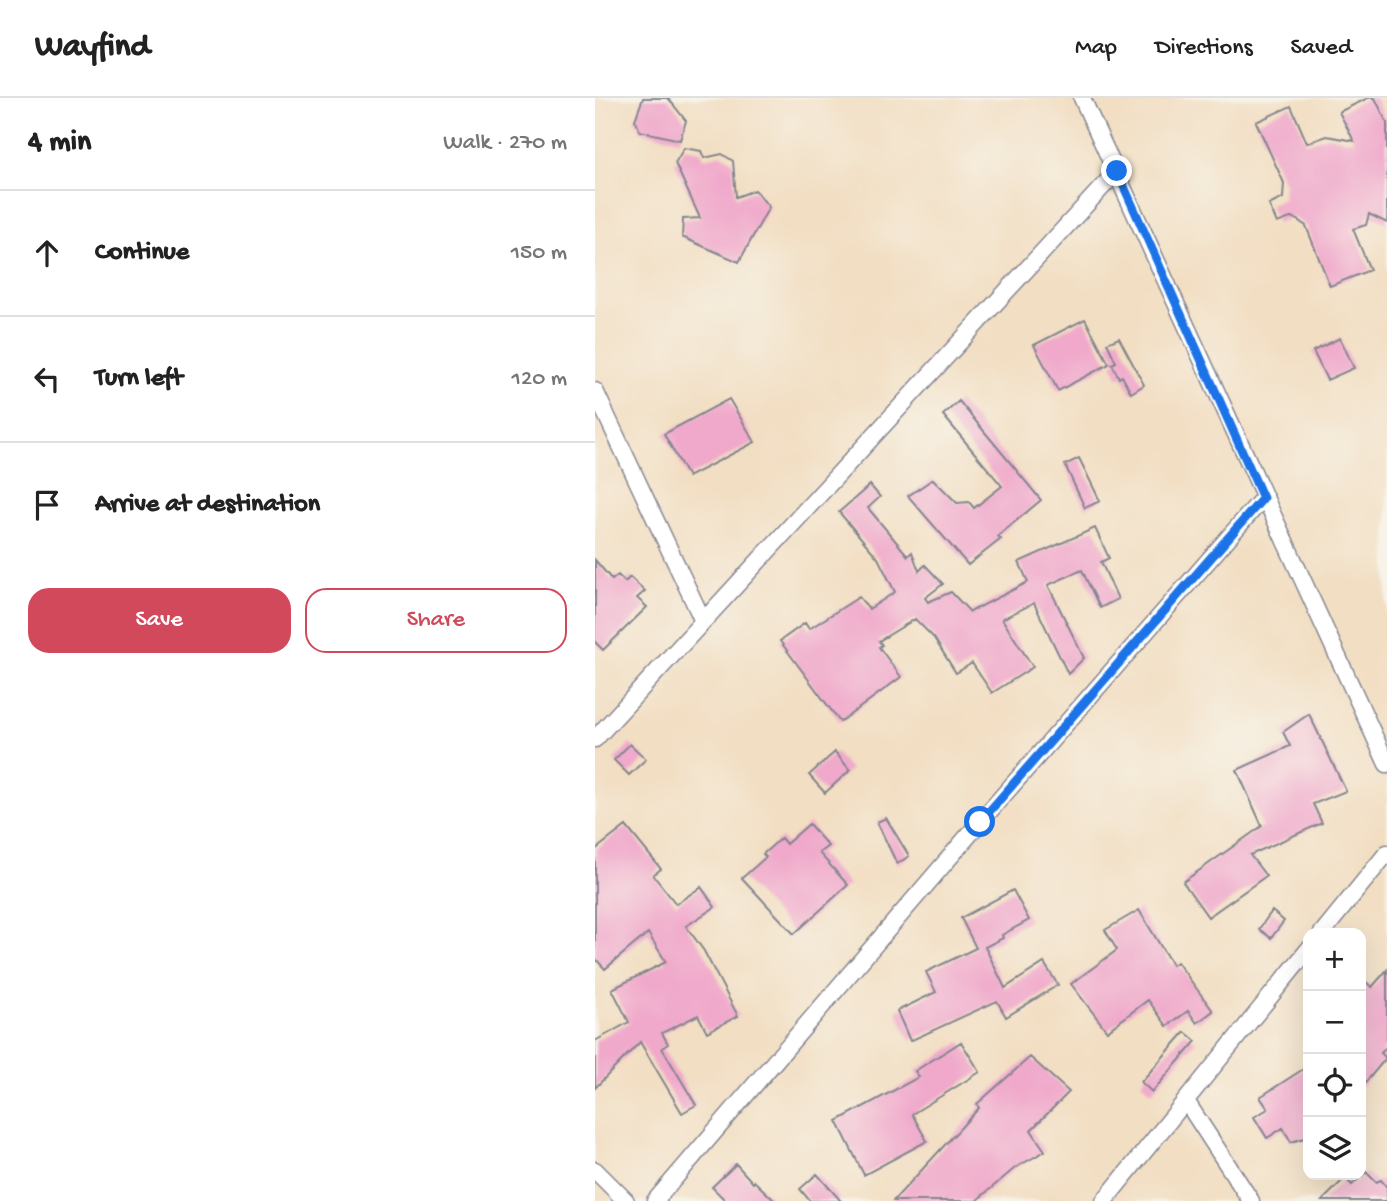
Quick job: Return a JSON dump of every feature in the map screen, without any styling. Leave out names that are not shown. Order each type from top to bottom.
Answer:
[{"type":"street","points":[[1082,98],[1387,764]]},
{"type":"street","points":[[595,738],[1117,171]]},
{"type":"street","points":[[595,391],[703,621]]},
{"type":"street","points":[[655,1201],[980,822],[1263,498]]},
{"type":"street","points":[[1326,928],[1387,853]]},
{"type":"street","points":[[1104,1201],[1303,956]]},
{"type":"street","points":[[1186,1101],[1251,1201]]},
{"type":"street","points":[[595,1170],[626,1201]]},
{"type":"building","points":[[643,98],[668,98],[686,121],[680,140],[640,131],[635,120]]},
{"type":"building","points":[[1368,98],[1375,98],[1387,123],[1387,223],[1369,214],[1366,225],[1353,229],[1370,270],[1330,286],[1306,226],[1293,217],[1277,223],[1269,205],[1283,198],[1284,183],[1256,122],[1291,106],[1307,143],[1327,136],[1354,141],[1339,112]]},
{"type":"building","points":[[684,148],[701,151],[704,158],[722,154],[733,161],[736,197],[755,190],[769,207],[739,262],[682,237],[683,219],[700,218],[675,163]]},
{"type":"building","points":[[1085,319],[1109,364],[1058,391],[1034,345]]},
{"type":"building","points":[[1119,338],[1144,385],[1131,393],[1112,364],[1116,362],[1107,343]]},
{"type":"building","points":[[1340,338],[1354,368],[1327,380],[1313,351]]},
{"type":"building","points":[[729,399],[755,442],[688,477],[664,434]]},
{"type":"building","points":[[959,401],[1041,500],[998,536],[1001,539],[968,565],[908,496],[933,479],[957,503],[969,502],[974,508],[1002,486],[943,415]]},
{"type":"building","points":[[1079,458],[1100,501],[1085,508],[1065,465]]},
{"type":"building","points":[[870,485],[880,497],[868,508],[908,556],[912,552],[919,571],[925,565],[943,584],[925,598],[928,602],[951,592],[970,612],[1028,582],[1019,562],[1095,528],[1109,558],[1101,562],[1118,599],[1100,608],[1082,570],[1048,585],[1084,658],[1068,674],[1034,603],[1002,619],[1033,667],[992,693],[972,663],[956,673],[934,638],[915,619],[879,641],[882,645],[879,647],[901,677],[840,722],[780,641],[805,623],[809,629],[859,597],[869,609],[895,592],[878,558],[839,512]]},
{"type":"building","points":[[595,560],[612,580],[618,575],[625,582],[630,577],[645,591],[637,598],[647,607],[603,650],[595,642]]},
{"type":"building","points":[[1309,714],[1346,791],[1313,804],[1322,823],[1250,855],[1266,876],[1208,917],[1183,882],[1262,826],[1237,770],[1290,746],[1283,732]]},
{"type":"building","points":[[630,744],[646,759],[629,775],[614,760]]},
{"type":"building","points":[[835,752],[850,770],[825,793],[809,775]]},
{"type":"building","points":[[886,818],[909,856],[897,864],[877,822]]},
{"type":"building","points":[[809,824],[828,846],[819,853],[848,885],[794,934],[742,878],[766,857],[763,854],[781,838],[786,844]]},
{"type":"building","points":[[626,826],[661,869],[653,875],[676,904],[701,887],[715,907],[686,926],[704,951],[738,1016],[707,1032],[698,1015],[662,1033],[668,1044],[662,1048],[696,1105],[682,1113],[640,1042],[595,1088],[595,1041],[629,1022],[612,989],[666,962],[648,933],[605,969],[595,958],[595,850]]},
{"type":"building","points":[[1013,890],[1029,920],[985,947],[1005,988],[1044,963],[1058,985],[1006,1017],[997,1001],[910,1041],[897,1011],[936,992],[926,972],[976,948],[961,918]]},
{"type":"building","points":[[1139,910],[1172,965],[1177,962],[1213,1011],[1197,1023],[1188,1011],[1167,1026],[1148,1000],[1107,1031],[1071,984],[1117,950],[1105,930]]},
{"type":"building","points":[[1272,911],[1284,921],[1271,938],[1259,929]]},
{"type":"building","points":[[1387,970],[1387,1046],[1381,1053],[1386,1058],[1366,1082],[1366,982],[1372,987]]},
{"type":"building","points":[[1185,1032],[1196,1041],[1152,1092],[1141,1082]]},
{"type":"building","points":[[961,1042],[980,1072],[912,1114],[927,1141],[864,1175],[837,1121],[919,1077],[915,1071]]},
{"type":"building","points":[[1030,1057],[1069,1092],[1031,1130],[1045,1151],[1015,1168],[976,1201],[893,1201],[979,1108],[977,1104]]},
{"type":"building","points":[[1303,1069],[1303,1138],[1291,1142],[1283,1128],[1267,1138],[1254,1117],[1268,1109],[1260,1097]]},
{"type":"building","points":[[736,1164],[775,1201],[726,1201],[712,1187]]},
{"type":"building","points":[[1366,1172],[1376,1182],[1381,1180],[1387,1187],[1387,1201],[1322,1201],[1343,1180],[1352,1185],[1357,1180],[1366,1180]]},
{"type":"building","points":[[817,1174],[841,1201],[810,1201],[800,1189]]},
{"type":"route","points":[[980,822],[1263,498],[1117,171]]}]
